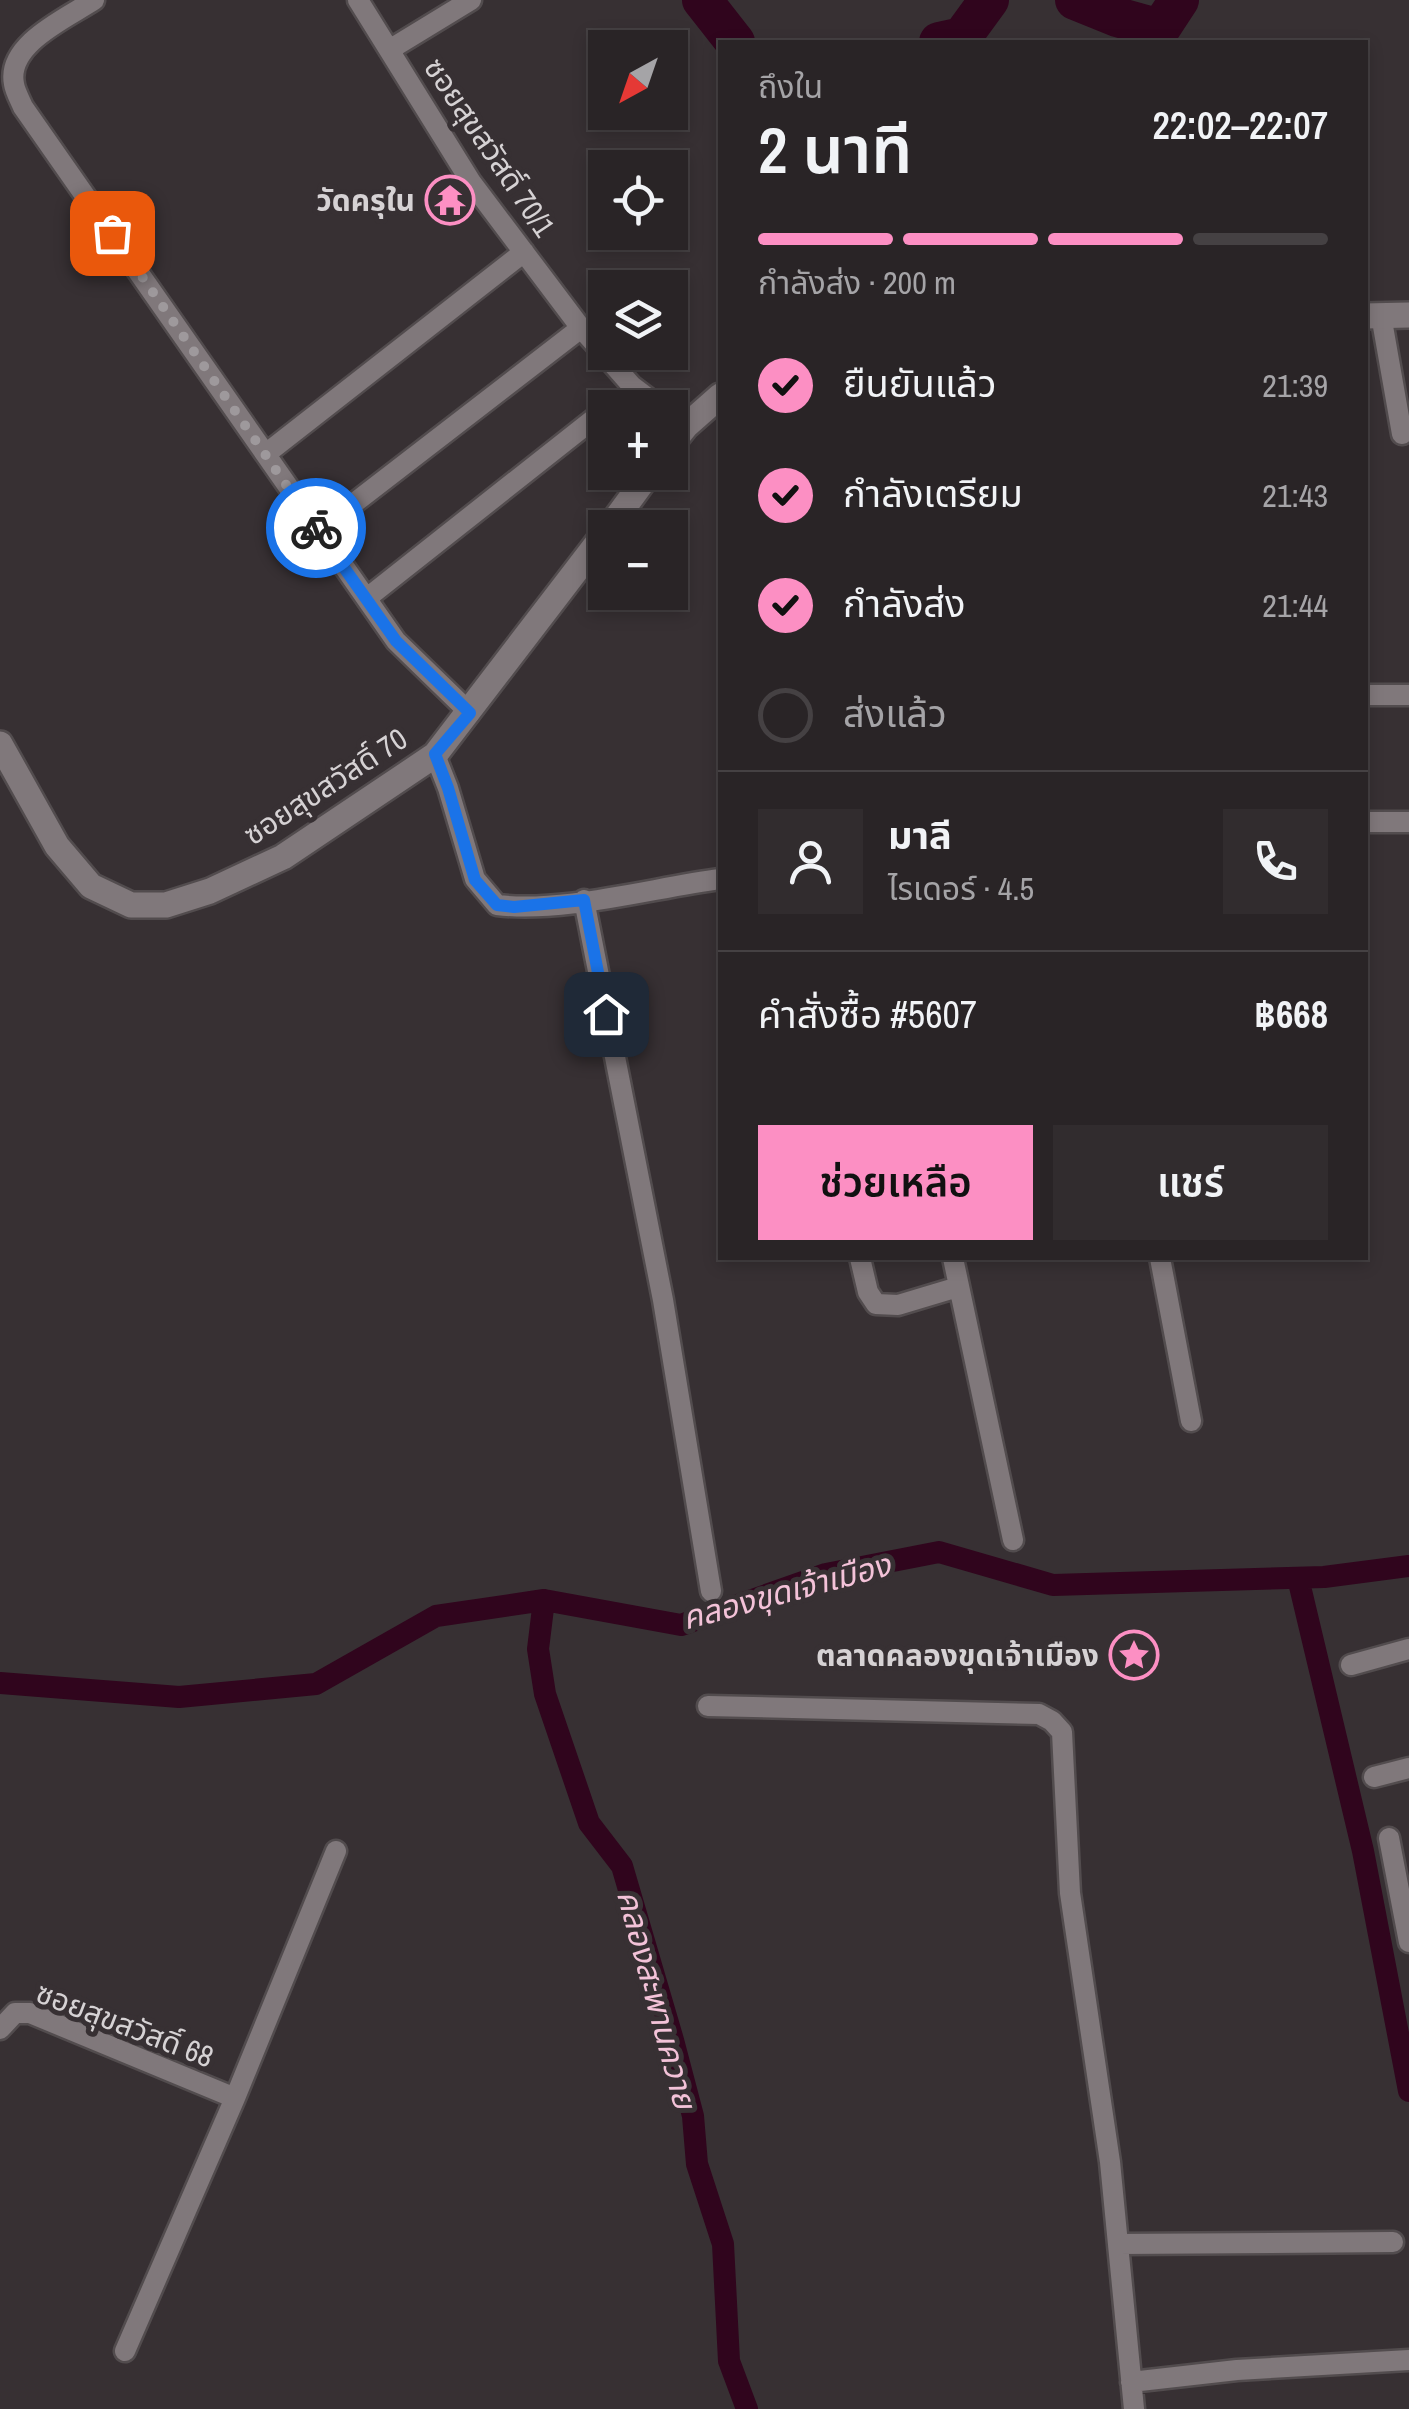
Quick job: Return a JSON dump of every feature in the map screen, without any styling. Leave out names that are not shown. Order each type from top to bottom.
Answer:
[{"type":"street","points":[[94,0],[24,50],[14,65],[13,84],[23,107],[396,641],[470,713]]},
{"type":"street","name":"ซอยสุขสวัสดิ์ 70/1","points":[[358,0],[471,182],[580,328],[637,390]]},
{"type":"street","points":[[389,50],[471,0]]},
{"type":"street","points":[[267,453],[524,252]]},
{"type":"street","points":[[1402,434],[1373,316],[1409,316]]},
{"type":"street","points":[[318,531],[580,328]]},
{"type":"street","points":[[627,390],[632,386]]},
{"type":"street","points":[[688,419],[718,397]]},
{"type":"street","points":[[367,598],[588,423]]},
{"type":"street","name":"ซอยสุขสวัสดิ์ 70","points":[[0,744],[57,846],[91,886],[131,905],[166,906],[210,891],[283,857],[435,754],[588,555]]},
{"type":"street","points":[[1368,695],[1409,694]]},
{"type":"street","points":[[435,754],[475,880],[497,905],[584,900],[718,879]]},
{"type":"street","points":[[1368,822],[1409,822]]},
{"type":"street","points":[[584,900],[662,1300],[711,1591]]},
{"type":"street","points":[[860,1260],[868,1292],[876,1304],[898,1305],[958,1287]]},
{"type":"street","points":[[953,1260],[1013,1540]]},
{"type":"street","points":[[1160,1260],[1191,1421]]},
{"type":"street","points":[[1351,1664],[1409,1649]]},
{"type":"street","points":[[708,1706],[1039,1714],[1062,1732],[1070,1893],[1110,2162],[1134,2409]]},
{"type":"street","points":[[1374,1777],[1409,1768]]},
{"type":"street","points":[[1389,1838],[1409,1942]]},
{"type":"street","points":[[125,2351],[336,1851]]},
{"type":"street","name":"ซอยสุขสวัสดิ์ 68","points":[[0,2030],[15,2012],[30,2013],[235,2098]]},
{"type":"street","points":[[1118,2244],[1393,2242]]},
{"type":"street","points":[[1131,2382],[1238,2370],[1409,2360]]},
{"type":"waterway","points":[[702,0],[733,40]]},
{"type":"waterway","points":[[948,40],[962,37],[989,0]]},
{"type":"waterway","points":[[1075,0],[1160,29],[1179,0]]},
{"type":"waterway","name":"คลองขุดเจ้าเมือง","points":[[0,1683],[179,1697],[316,1684],[436,1616],[544,1600],[681,1625],[826,1574],[939,1552],[1053,1585],[1324,1577],[1409,1566]]},
{"type":"waterway","points":[[1298,1578],[1363,1851],[1409,2091]]},
{"type":"waterway","name":"คลองสะพานควาย","points":[[544,1600],[538,1649],[545,1694],[589,1823],[622,1866],[673,2040],[693,2116],[697,2164],[723,2244],[729,2361],[747,2409]]},
{"type":"way so far","points":[[112,233],[316,528]]},
{"type":"place","name":"วัดครุใน","points":[[450,200]]},
{"type":"place","name":"ตลาดคลองขุดเจ้าเมือง","points":[[1134,1655]]},
{"type":"route","points":[[316,528],[396,641],[470,713],[435,754],[475,880],[497,905],[584,900],[606,1014]]}]
